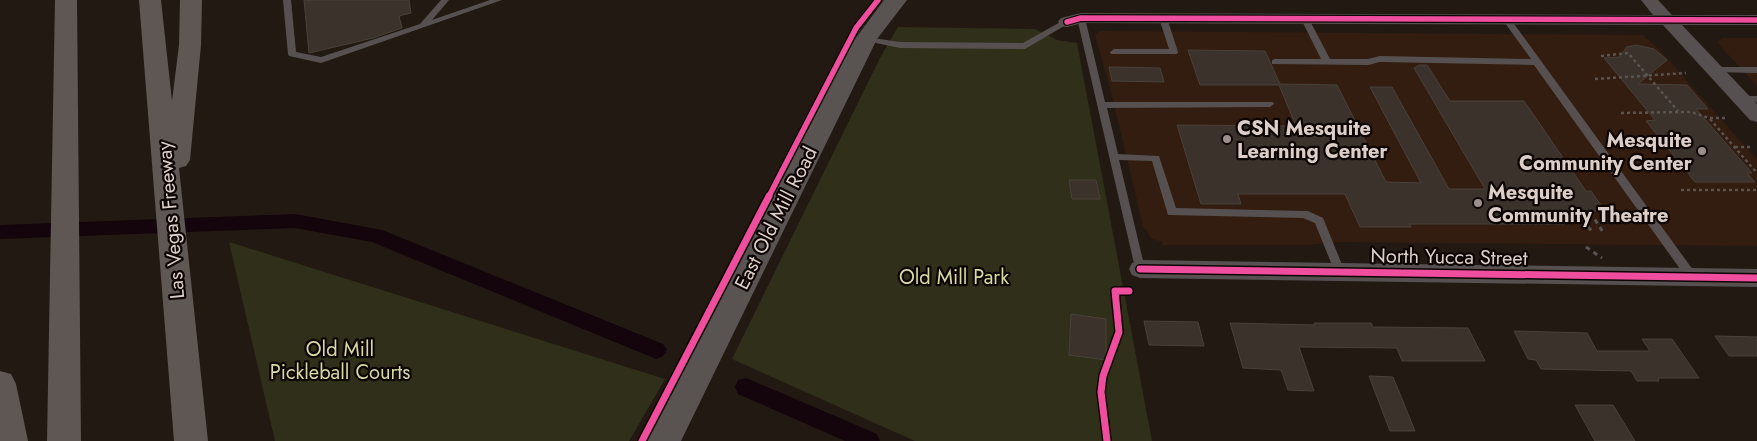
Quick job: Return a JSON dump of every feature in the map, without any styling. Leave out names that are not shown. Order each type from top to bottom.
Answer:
[{"type":"highway","points":[[64,441],[66,0]]},
{"type":"highway","name":"Las Vegas Freeway","points":[[150,0],[191,441]]},
{"type":"highway","points":[[171,221],[190,45],[191,0]]},
{"type":"highway","points":[[0,384],[11,441]]},
{"type":"street","name":"East Old Mill Road","points":[[664,441],[866,39],[896,0]]},
{"type":"street","points":[[1650,0],[1714,70],[1749,99],[1757,116]]},
{"type":"street","points":[[1074,20],[1163,18],[1757,20]]},
{"type":"street","name":"North Yucca Street","points":[[1140,269],[1757,278]]},
{"type":"lane","points":[[287,0],[292,54],[321,60],[485,2],[498,0]]},
{"type":"lane","points":[[424,25],[445,0]]},
{"type":"lane","points":[[1114,52],[1174,52],[1163,18]]},
{"type":"lane","points":[[1305,19],[1327,62]]},
{"type":"lane","points":[[1506,19],[1692,277]]},
{"type":"lane","points":[[866,39],[900,45],[1025,46],[1074,20],[1101,105],[1140,269]]},
{"type":"lane","points":[[1275,62],[1368,62],[1380,60],[1536,62]]},
{"type":"lane","points":[[1714,70],[1757,70]]},
{"type":"lane","points":[[1101,105],[1270,104]]},
{"type":"lane","points":[[1114,157],[1156,158],[1172,212],[1304,214],[1320,221],[1340,272]]},
{"type":"path","points":[[1601,56],[1628,53],[1678,112]]},
{"type":"path","points":[[1595,80],[1686,73]]},
{"type":"path","points":[[1621,113],[1691,112],[1709,118],[1727,118]]},
{"type":"path","points":[[1709,118],[1757,173]]},
{"type":"path","points":[[1734,147],[1753,147]]},
{"type":"path","points":[[1681,190],[1757,190]]},
{"type":"path","points":[[1578,212],[1592,232]]},
{"type":"path","points":[[1590,212],[1603,232]]},
{"type":"shaded area","points":[[1100,31],[1643,35],[1660,50],[1757,160],[1757,246],[1337,242],[1309,245],[1163,245],[1162,242],[1151,238],[1143,226],[1110,88],[1095,35]]},
{"type":"shaded area","points":[[1722,38],[1757,38],[1757,86],[1721,47],[1718,42]]},
{"type":"green space","name":"Old Mill Park","points":[[898,27],[1035,29],[1057,40],[1077,43],[1152,441],[915,441],[732,359],[880,58]]},
{"type":"green space","name":"Old Mill Pickleball Courts","points":[[229,242],[665,379],[629,441],[275,441]]},
{"type":"building","points":[[304,0],[409,0],[411,13],[399,16],[402,28],[373,38],[309,53]]},
{"type":"building","points":[[1636,45],[1654,49],[1667,60],[1638,84],[1687,85],[1708,109],[1696,109],[1752,173],[1747,173],[1755,182],[1695,182],[1646,121],[1655,120],[1604,58],[1619,57],[1627,47]]},
{"type":"building","name":"CSN Mesquite Learning Center","points":[[1188,50],[1265,51],[1280,84],[1337,85],[1386,182],[1421,183],[1370,87],[1392,87],[1449,189],[1485,189],[1414,68],[1419,65],[1427,65],[1450,101],[1524,101],[1586,191],[1591,191],[1605,211],[1555,211],[1564,224],[1409,224],[1411,227],[1360,227],[1345,194],[1238,194],[1241,204],[1201,204],[1177,125],[1296,126],[1279,85],[1200,85]]},
{"type":"building","points":[[1109,67],[1160,68],[1164,82],[1112,81]]},
{"type":"building","points":[[1069,180],[1096,180],[1100,199],[1072,199]]},
{"type":"building","points":[[1071,314],[1106,319],[1106,360],[1069,355]]},
{"type":"building","points":[[1144,321],[1198,322],[1204,346],[1149,345]]},
{"type":"building","points":[[1230,323],[1315,325],[1314,323],[1371,323],[1373,327],[1468,328],[1485,361],[1402,361],[1397,348],[1299,347],[1314,391],[1288,390],[1281,370],[1243,368]]},
{"type":"building","points":[[1514,331],[1587,333],[1597,351],[1650,351],[1642,339],[1672,339],[1699,378],[1658,378],[1659,381],[1637,381],[1631,371],[1541,369],[1536,360],[1528,359]]},
{"type":"building","points":[[1715,336],[1757,337],[1757,356],[1729,356]]},
{"type":"building","points":[[1369,376],[1393,377],[1415,431],[1390,431]]},
{"type":"building","points":[[1575,405],[1613,405],[1635,441],[1595,441]]},
{"type":"waterway","points":[[0,232],[295,221],[375,235],[656,350]]},
{"type":"waterway","points":[[746,387],[869,441]]},
{"type":"cycle path","points":[[642,441],[856,28],[878,0]]},
{"type":"cycle path","points":[[1067,22],[1081,18],[1757,20]]},
{"type":"cycle path","points":[[1140,269],[1757,278]]},
{"type":"cycle path","points":[[1107,441],[1102,417],[1101,392],[1103,376],[1116,345],[1120,325],[1115,291],[1129,291]]},
{"type":"place","name":"CSN Mesquite Learning Center","points":[[1227,139]]},
{"type":"place","name":"Mesquite Community Center","points":[[1702,151]]},
{"type":"place","name":"Mesquite Community Theatre","points":[[1478,203]]}]
